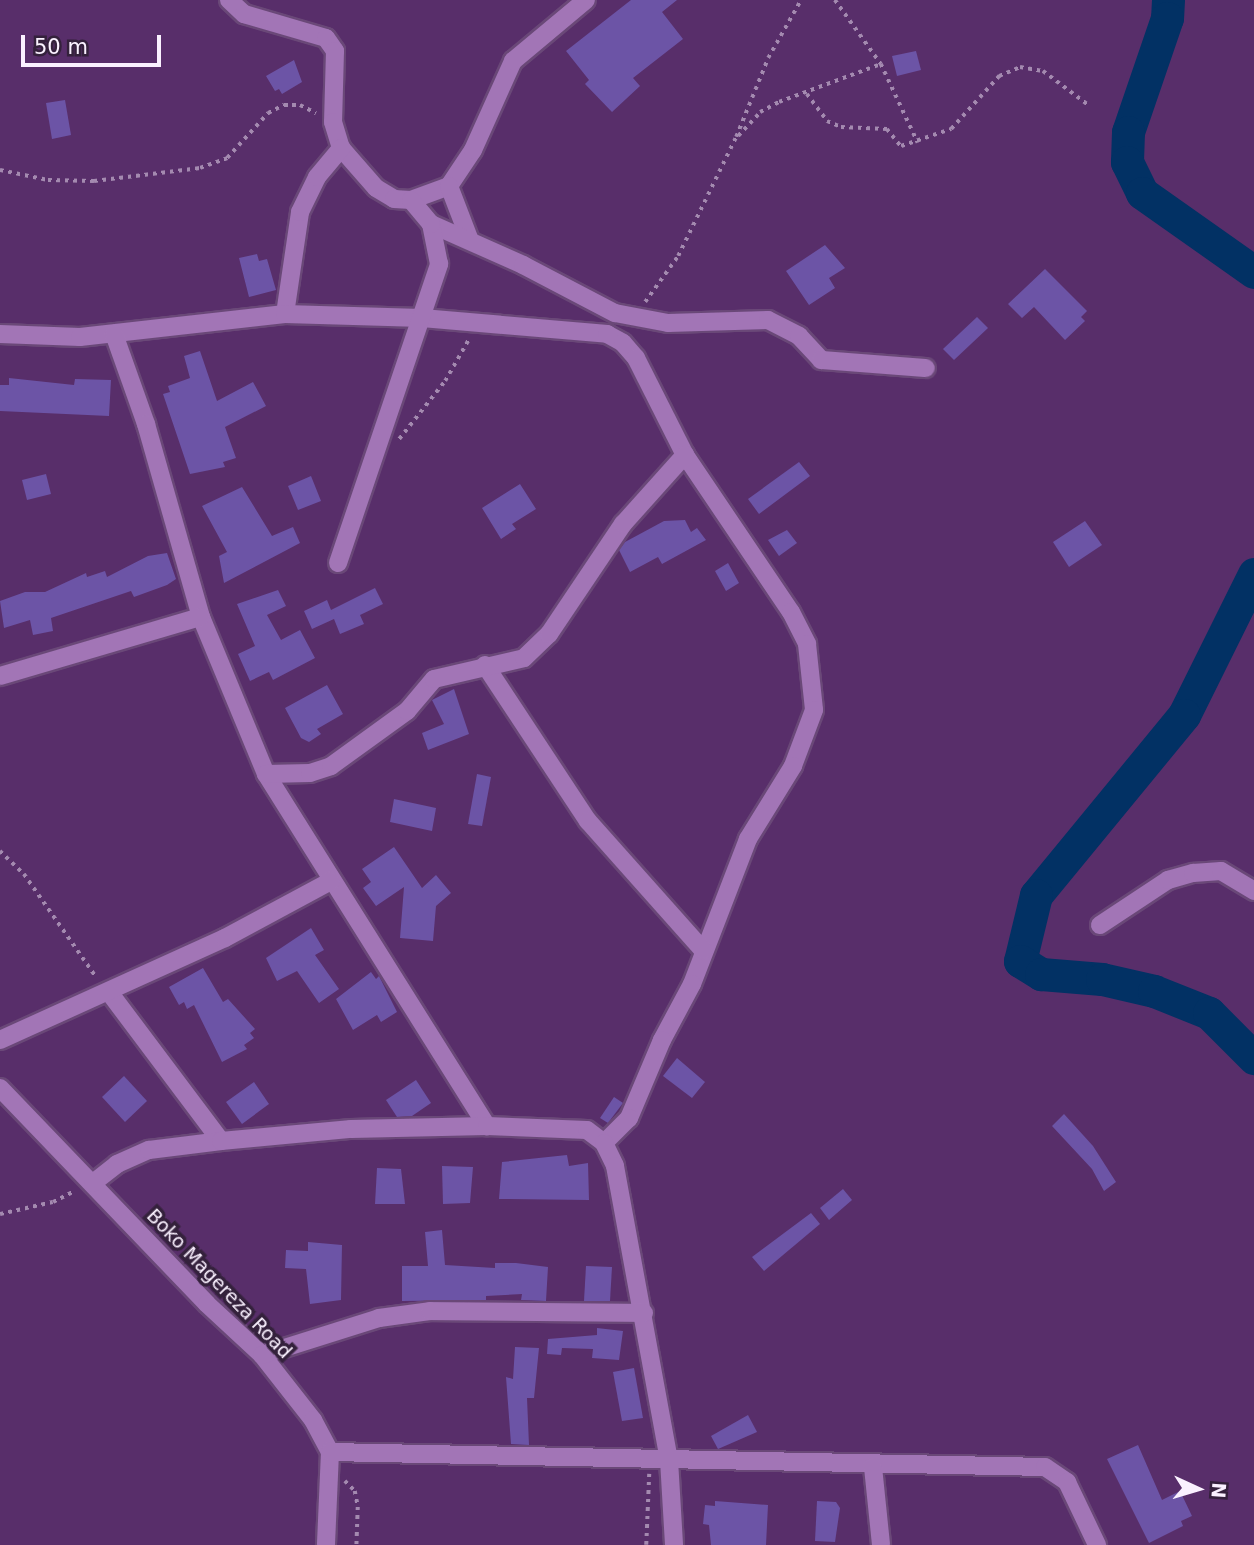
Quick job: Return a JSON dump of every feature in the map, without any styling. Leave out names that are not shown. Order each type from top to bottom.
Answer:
[{"type":"street","points":[[229,0],[244,14],[326,38],[335,51],[333,122],[341,148],[376,188],[394,199],[411,200],[449,186],[473,150],[513,61],[586,0]]},
{"type":"street","points":[[285,314],[300,212],[317,177],[341,148]]},
{"type":"street","points":[[449,186],[469,239]]},
{"type":"street","points":[[338,563],[439,264],[430,224],[411,200]]},
{"type":"street","points":[[430,224],[469,239],[565,290],[634,318],[668,323],[768,320],[799,336],[821,360],[926,368]]},
{"type":"street","points":[[0,334],[114,334],[285,314],[422,318],[476,326],[587,331],[623,343],[636,358],[685,455],[791,612],[807,644],[813,678],[814,710],[806,738],[748,839],[703,950],[629,1118],[604,1143]]},
{"type":"street","points":[[114,334],[146,424],[201,617],[266,774],[486,1126]]},
{"type":"street","points":[[266,774],[310,773],[331,766],[407,712],[434,678],[524,658],[549,634],[623,524],[685,455]]},
{"type":"street","points":[[0,676],[201,617]]},
{"type":"street","points":[[485,665],[588,821],[703,950]]},
{"type":"street","points":[[1100,925],[1168,880],[1193,873],[1221,871],[1254,891]]},
{"type":"street","points":[[0,1040],[109,992],[331,881]]},
{"type":"street","points":[[109,992],[221,1141]]},
{"type":"street","name":"Boko Magereza Road","points":[[0,1088],[207,1304],[262,1355],[313,1420],[330,1452],[326,1545]]},
{"type":"street","points":[[93,1183],[117,1164],[149,1150],[221,1141],[351,1129],[486,1126],[587,1130],[604,1143],[615,1166],[644,1314],[674,1545]]},
{"type":"street","points":[[262,1355],[365,1321],[430,1311],[644,1314]]},
{"type":"street","points":[[330,1452],[661,1459],[873,1467],[1045,1467],[1068,1482],[1097,1545]]},
{"type":"street","points":[[873,1467],[881,1545]]},
{"type":"path","points":[[634,318],[678,256],[736,137],[768,58],[801,0]]},
{"type":"path","points":[[835,0],[881,64],[918,143]]},
{"type":"path","points":[[736,137],[760,112],[881,64]]},
{"type":"path","points":[[807,94],[827,121],[841,127],[887,129],[901,146],[918,143],[951,129],[999,76],[1020,66],[1043,71],[1087,104]]},
{"type":"path","points":[[0,170],[48,180],[145,177],[200,168],[227,158],[268,113],[284,105],[300,105],[333,122]]},
{"type":"path","points":[[393,445],[445,381],[476,326]]},
{"type":"path","points":[[0,851],[24,874],[109,992]]},
{"type":"path","points":[[0,1214],[52,1202],[93,1183]]},
{"type":"path","points":[[646,1545],[647,1487],[661,1459]]},
{"type":"path","points":[[331,1474],[349,1482],[355,1491],[357,1545]]},
{"type":"building","points":[[631,0],[677,0],[662,12],[683,39],[633,78],[640,86],[612,112],[585,84],[589,80],[566,51]]},
{"type":"building","points":[[916,51],[921,70],[897,76],[892,56]]},
{"type":"building","points":[[294,60],[302,82],[282,94],[279,89],[275,91],[266,76]]},
{"type":"building","points":[[65,100],[71,135],[52,139],[46,103]]},
{"type":"building","points":[[825,245],[845,268],[829,278],[835,288],[809,305],[786,271]]},
{"type":"building","points":[[257,254],[259,261],[267,259],[276,290],[249,297],[239,258]]},
{"type":"building","points":[[1045,269],[1087,311],[1081,317],[1085,321],[1065,340],[1034,307],[1022,318],[1008,304]]},
{"type":"building","points":[[977,317],[988,328],[954,360],[943,349]]},
{"type":"building","points":[[200,351],[217,401],[253,382],[266,406],[225,427],[236,458],[223,462],[225,467],[190,474],[163,394],[170,392],[168,386],[190,378],[184,356]]},
{"type":"building","points":[[9,378],[74,385],[75,379],[111,380],[109,416],[0,411],[0,385],[9,385]]},
{"type":"building","points":[[799,462],[810,476],[759,514],[748,499]]},
{"type":"building","points":[[46,474],[51,494],[27,500],[22,480]]},
{"type":"building","points":[[311,476],[321,501],[298,510],[288,486]]},
{"type":"building","points":[[520,484],[536,509],[512,524],[516,529],[501,539],[482,508]]},
{"type":"building","points":[[242,487],[272,536],[293,527],[300,543],[224,583],[219,556],[227,552],[202,506]]},
{"type":"building","points":[[685,520],[691,532],[697,528],[706,540],[662,564],[658,557],[630,572],[619,550],[625,542],[664,521]]},
{"type":"building","points":[[1085,521],[1102,545],[1069,567],[1053,542]]},
{"type":"building","points":[[787,530],[797,543],[779,556],[768,540]]},
{"type":"building","points":[[167,553],[176,579],[167,585],[134,597],[131,591],[51,618],[53,631],[33,635],[30,620],[4,628],[0,601],[25,592],[45,592],[86,573],[87,577],[105,571],[107,577],[148,556]]},
{"type":"building","points":[[728,563],[739,583],[726,591],[715,571]]},
{"type":"building","points":[[375,588],[383,604],[360,615],[364,624],[340,634],[334,619],[312,629],[304,611],[327,600],[331,610]]},
{"type":"building","points":[[278,590],[286,606],[267,615],[281,640],[300,630],[315,658],[273,680],[269,672],[250,681],[238,654],[255,646],[237,604]]},
{"type":"building","points":[[327,685],[343,714],[317,729],[321,734],[309,742],[301,738],[285,708]]},
{"type":"building","points":[[454,689],[469,734],[428,750],[422,733],[444,724],[432,700]]},
{"type":"building","points":[[477,774],[491,777],[482,826],[468,824]]},
{"type":"building","points":[[394,799],[436,808],[432,831],[390,822]]},
{"type":"building","points":[[394,847],[422,888],[436,875],[451,893],[436,906],[433,941],[400,938],[404,887],[376,906],[363,888],[371,882],[362,869]]},
{"type":"building","points":[[311,928],[324,950],[315,955],[339,989],[319,1003],[297,971],[277,981],[266,958]]},
{"type":"building","points":[[203,968],[223,1002],[228,999],[255,1029],[250,1033],[254,1038],[244,1045],[247,1049],[222,1062],[194,1005],[187,1009],[184,1002],[179,1005],[169,987]]},
{"type":"building","points":[[371,972],[376,979],[379,976],[397,1012],[381,1022],[377,1015],[353,1030],[336,999]]},
{"type":"building","points":[[677,1058],[705,1082],[692,1098],[663,1076]]},
{"type":"building","points":[[124,1076],[147,1101],[125,1122],[102,1097]]},
{"type":"building","points":[[416,1080],[431,1103],[412,1116],[397,1117],[386,1100]]},
{"type":"building","points":[[254,1082],[269,1104],[242,1124],[226,1102]]},
{"type":"building","points":[[614,1097],[623,1103],[608,1123],[600,1118]]},
{"type":"building","points":[[1064,1114],[1093,1146],[1116,1182],[1104,1191],[1092,1169],[1052,1126]]},
{"type":"building","points":[[567,1155],[569,1166],[588,1163],[589,1200],[499,1199],[502,1162]]},
{"type":"building","points":[[442,1166],[473,1167],[470,1203],[443,1204]]},
{"type":"building","points":[[377,1168],[401,1169],[405,1204],[375,1204]]},
{"type":"building","points":[[843,1189],[852,1200],[829,1220],[820,1208]]},
{"type":"building","points":[[811,1213],[820,1224],[764,1271],[752,1257]]},
{"type":"building","points":[[442,1230],[445,1265],[495,1268],[495,1263],[516,1263],[548,1267],[546,1301],[521,1300],[522,1294],[486,1296],[486,1300],[402,1301],[402,1266],[428,1266],[425,1232]]},
{"type":"building","points":[[308,1242],[342,1245],[341,1300],[310,1304],[306,1269],[285,1268],[286,1250],[308,1251]]},
{"type":"building","points":[[586,1266],[612,1267],[610,1301],[584,1301]]},
{"type":"building","points":[[597,1328],[623,1331],[619,1360],[592,1358],[593,1349],[562,1348],[561,1355],[547,1354],[548,1339],[597,1335]]},
{"type":"building","points":[[515,1347],[539,1348],[534,1398],[527,1398],[529,1445],[511,1444],[506,1377],[513,1379]]},
{"type":"building","points":[[634,1368],[643,1418],[622,1421],[613,1372]]},
{"type":"building","points":[[748,1415],[757,1432],[718,1449],[711,1436]]},
{"type":"building","points":[[1138,1445],[1162,1500],[1180,1491],[1192,1516],[1181,1521],[1183,1526],[1149,1543],[1107,1459]]},
{"type":"building","points":[[715,1501],[768,1505],[766,1545],[711,1545],[709,1525],[703,1524],[705,1505],[715,1506]]},
{"type":"building","points":[[817,1501],[836,1502],[840,1508],[835,1542],[815,1541]]},
{"type":"waterway","points":[[1168,0],[1167,18],[1128,132],[1127,162],[1142,193],[1254,272]]},
{"type":"waterway","points":[[1254,574],[1184,715],[1036,895],[1020,961],[1041,974],[1102,979],[1154,991],[1209,1013],[1254,1058]]}]
